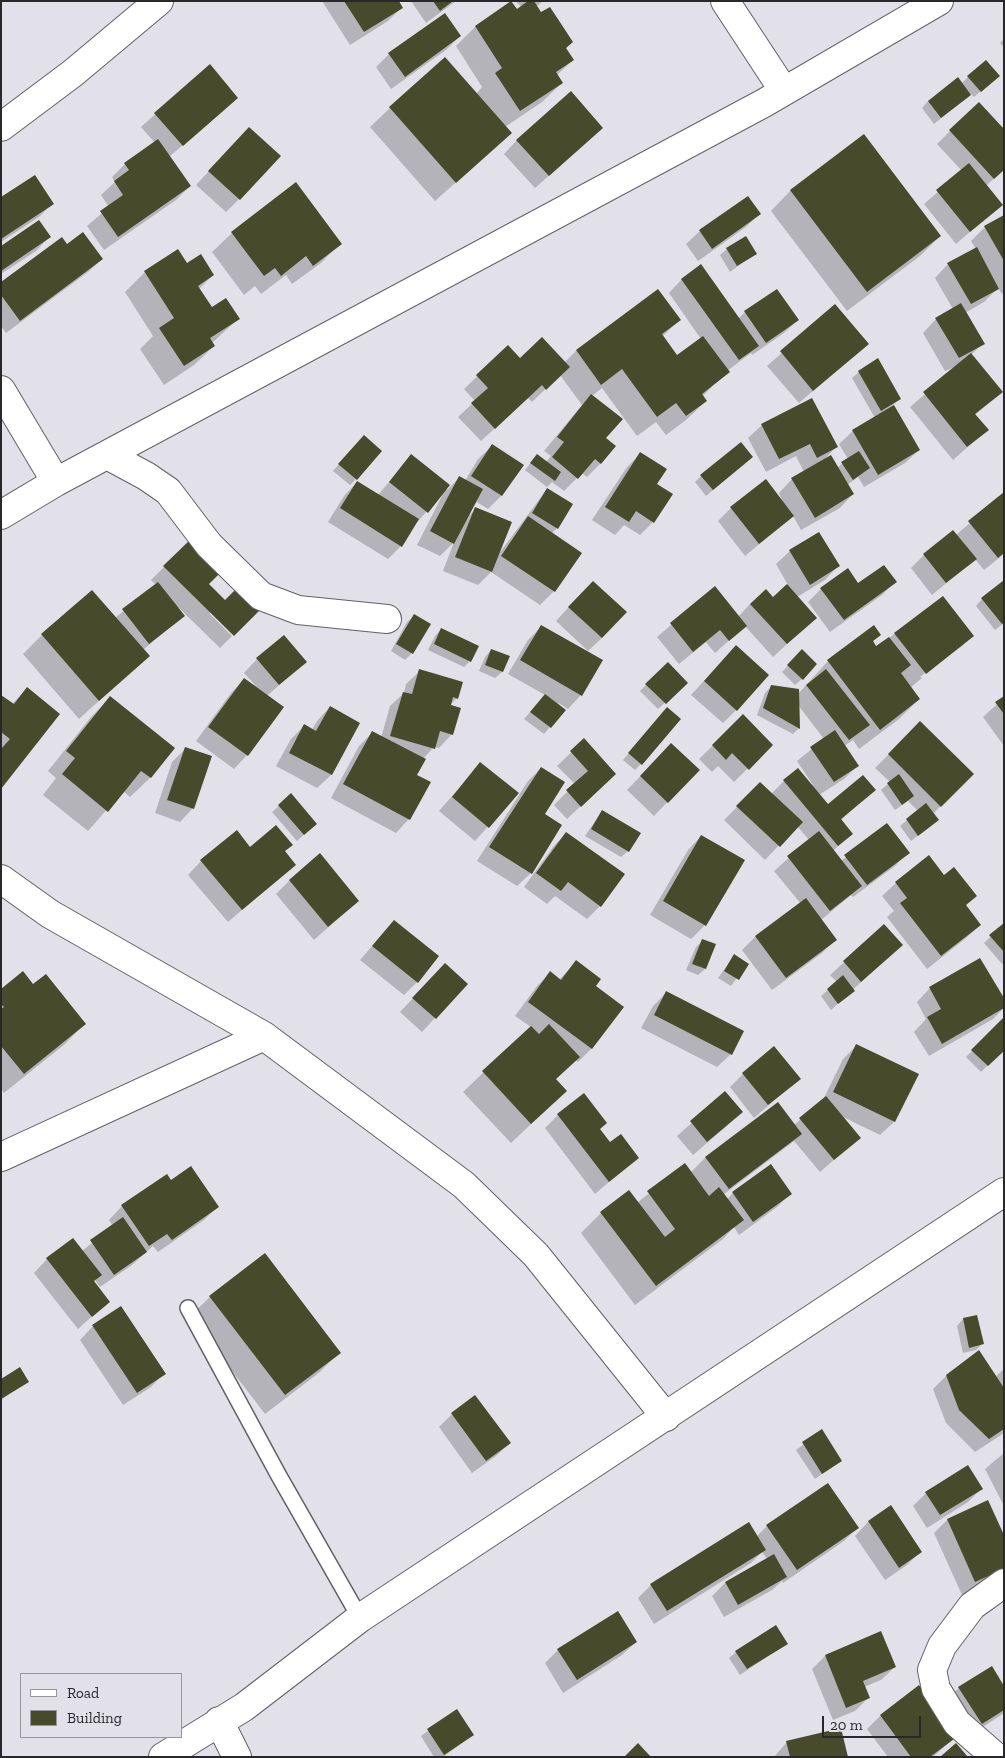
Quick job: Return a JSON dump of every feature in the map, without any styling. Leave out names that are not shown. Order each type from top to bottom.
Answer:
[{"type":"street","points":[[725,1],[784,91]]},
{"type":"street","points":[[1,515],[56,482],[784,91],[939,1]]},
{"type":"street","points":[[1,127],[73,74],[155,2]]},
{"type":"street","points":[[1,390],[56,482]]},
{"type":"street","points":[[107,455],[146,476],[168,491],[209,545],[261,596],[298,610],[388,619]]},
{"type":"street","points":[[1,879],[50,914],[264,1036],[464,1184],[536,1255],[666,1417]]},
{"type":"street","points":[[1,1157],[264,1036]]},
{"type":"street","points":[[163,1757],[244,1707],[360,1618],[1003,1195]]},
{"type":"street","points":[[996,1757],[957,1723],[936,1689],[932,1670],[942,1646],[972,1606],[1004,1583]]},
{"type":"street","points":[[219,1721],[237,1757]]},
{"type":"lane","points":[[188,1308],[279,1476],[360,1618]]},
{"type":"building","points":[[344,1],[399,1],[403,8],[364,32]]},
{"type":"building","points":[[433,1],[453,1],[440,11]]},
{"type":"building","points":[[511,1],[517,9],[528,1],[534,1],[541,12],[550,7],[573,42],[566,48],[574,60],[556,72],[563,83],[520,111],[495,73],[502,68],[475,26]]},
{"type":"building","points":[[445,13],[461,36],[405,77],[388,53]]},
{"type":"building","points":[[445,57],[512,133],[456,183],[389,107]]},
{"type":"building","points":[[986,60],[1000,76],[981,92],[967,76]]},
{"type":"building","points":[[210,64],[238,98],[183,146],[154,113]]},
{"type":"building","points":[[958,77],[971,95],[941,118],[928,101]]},
{"type":"building","points":[[571,91],[603,128],[549,176],[516,140]]},
{"type":"building","points":[[979,102],[1004,129],[1004,170],[994,179],[949,130]]},
{"type":"building","points":[[249,127],[281,156],[240,200],[208,171]]},
{"type":"building","points":[[864,134],[941,236],[867,292],[790,190]]},
{"type":"building","points":[[158,139],[191,186],[118,237],[100,211],[123,195],[114,181],[129,170],[124,163]]},
{"type":"building","points":[[969,163],[1003,205],[970,232],[936,190]]},
{"type":"building","points":[[35,175],[54,204],[1,239],[1,197]]},
{"type":"building","points":[[296,182],[342,244],[313,266],[306,256],[281,276],[275,268],[264,276],[231,232]]},
{"type":"building","points":[[748,196],[761,214],[712,249],[699,230]]},
{"type":"building","points":[[1004,215],[1004,261],[984,226]]},
{"type":"building","points":[[39,220],[51,237],[1,271],[1,246]]},
{"type":"building","points":[[83,232],[103,259],[20,321],[1,295],[1,282],[62,237],[67,244]]},
{"type":"building","points":[[746,236],[757,254],[737,266],[726,248]]},
{"type":"building","points":[[977,247],[999,289],[971,304],[947,263]]},
{"type":"building","points":[[178,249],[187,263],[201,254],[214,275],[198,286],[212,307],[226,298],[240,319],[210,338],[215,346],[184,366],[159,328],[174,318],[144,271]]},
{"type":"building","points":[[701,264],[759,346],[739,360],[681,279]]},
{"type":"building","points":[[658,289],[681,320],[662,334],[677,355],[703,336],[730,372],[702,394],[707,401],[686,416],[676,403],[657,417],[622,369],[601,385],[576,350]]},
{"type":"building","points":[[777,289],[799,320],[766,343],[744,311]]},
{"type":"building","points":[[961,303],[985,344],[959,358],[935,318]]},
{"type":"building","points":[[835,304],[869,344],[813,391],[780,351]]},
{"type":"building","points":[[542,337],[570,367],[546,390],[542,385],[495,429],[471,403],[488,388],[476,375],[508,345],[520,358]]},
{"type":"building","points":[[971,353],[1003,392],[975,414],[989,430],[967,447],[923,392]]},
{"type":"building","points":[[878,358],[901,399],[881,411],[858,371]]},
{"type":"building","points":[[591,394],[623,419],[606,438],[616,446],[601,464],[595,459],[578,479],[552,457],[564,442],[557,437]]},
{"type":"building","points":[[812,398],[838,447],[817,458],[810,444],[779,459],[761,424]]},
{"type":"building","points":[[894,405],[920,450],[878,475],[852,430]]},
{"type":"building","points":[[364,435],[382,451],[357,480],[338,464]]},
{"type":"building","points":[[741,442],[753,457],[713,490],[700,475]]},
{"type":"building","points":[[492,444],[524,465],[502,496],[471,476]]},
{"type":"building","points":[[859,451],[870,468],[853,480],[841,462]]},
{"type":"building","points":[[640,452],[667,469],[657,484],[673,494],[654,523],[636,511],[629,522],[605,507]]},
{"type":"building","points":[[411,454],[450,485],[428,513],[389,482]]},
{"type":"building","points":[[537,454],[561,472],[555,481],[530,463]]},
{"type":"building","points":[[831,455],[854,494],[815,518],[791,478]]},
{"type":"building","points":[[459,476],[483,489],[454,544],[430,531]]},
{"type":"building","points":[[766,479],[794,516],[759,544],[730,507]]},
{"type":"building","points":[[357,481],[419,519],[402,547],[340,508]]},
{"type":"building","points":[[547,488],[573,504],[558,529],[532,513]]},
{"type":"building","points":[[1004,492],[1004,553],[998,558],[968,521]]},
{"type":"building","points":[[475,507],[512,522],[492,572],[455,557]]},
{"type":"building","points":[[528,516],[582,553],[555,592],[501,556]]},
{"type":"building","points":[[953,530],[977,559],[946,583],[923,554]]},
{"type":"building","points":[[819,532],[840,566],[810,585],[789,550]]},
{"type":"building","points":[[192,538],[224,569],[209,584],[225,600],[237,588],[260,610],[234,636],[163,566]]},
{"type":"building","points":[[884,565],[897,582],[844,620],[820,588],[848,568],[858,583]]},
{"type":"building","points":[[1004,580],[1004,623],[1002,624],[981,598]]},
{"type":"building","points":[[593,581],[627,612],[602,638],[568,607]]},
{"type":"building","points":[[158,582],[185,616],[149,644],[122,609]]},
{"type":"building","points":[[787,584],[817,618],[787,644],[750,604],[766,589],[773,597]]},
{"type":"building","points":[[715,586],[747,626],[729,641],[720,630],[693,652],[670,623]]},
{"type":"building","points":[[92,590],[150,656],[99,701],[41,634]]},
{"type":"building","points":[[943,596],[974,636],[926,674],[894,633]]},
{"type":"building","points":[[414,614],[431,624],[413,654],[396,644]]},
{"type":"building","points":[[541,625],[603,660],[582,696],[520,660]]},
{"type":"building","points":[[874,625],[881,635],[873,641],[876,646],[889,637],[911,665],[901,673],[920,699],[880,730],[827,660]]},
{"type":"building","points":[[441,628],[479,646],[471,662],[434,644]]},
{"type":"building","points":[[284,635],[307,662],[279,685],[256,658]]},
{"type":"building","points":[[736,645],[769,675],[737,711],[704,681]]},
{"type":"building","points":[[491,649],[510,656],[503,672],[485,665]]},
{"type":"building","points":[[802,649],[817,664],[803,680],[787,665]]},
{"type":"building","points":[[668,662],[688,683],[666,704],[645,684]]},
{"type":"building","points":[[419,669],[463,682],[458,699],[453,697],[451,705],[461,708],[453,735],[440,731],[435,749],[390,736],[403,692],[412,694]]},
{"type":"building","points":[[826,669],[870,725],[849,740],[806,685]]},
{"type":"building","points":[[244,678],[284,707],[248,756],[208,727]]},
{"type":"building","points":[[771,685],[799,689],[800,729],[763,708]]},
{"type":"building","points":[[27,687],[60,714],[1,789],[1,749],[10,739],[1,732],[1,695],[14,704]]},
{"type":"building","points":[[545,694],[566,710],[551,728],[530,712]]},
{"type":"building","points":[[110,696],[175,748],[151,778],[141,771],[108,812],[62,774],[75,758],[66,751]]},
{"type":"building","points":[[1004,696],[1004,714],[995,702]]},
{"type":"building","points":[[330,706],[360,723],[332,775],[289,753],[304,724],[316,731]]},
{"type":"building","points":[[667,707],[681,719],[642,765],[628,753]]},
{"type":"building","points":[[743,714],[773,745],[749,770],[732,753],[726,760],[712,745]]},
{"type":"building","points":[[920,721],[974,774],[941,807],[888,754]]},
{"type":"building","points":[[835,730],[859,766],[834,782],[810,747]]},
{"type":"building","points":[[372,731],[426,759],[417,775],[431,782],[410,820],[343,784]]},
{"type":"building","points":[[584,738],[616,774],[581,807],[566,790],[588,771],[570,751]]},
{"type":"building","points":[[671,743],[700,770],[668,803],[640,776]]},
{"type":"building","points":[[185,747],[212,756],[194,809],[167,800]]},
{"type":"building","points":[[480,762],[519,793],[489,828],[452,797]]},
{"type":"building","points":[[541,767],[565,782],[545,814],[562,825],[532,874],[489,847]]},
{"type":"building","points":[[798,768],[828,804],[863,775],[876,790],[841,819],[853,834],[838,846],[783,780]]},
{"type":"building","points":[[899,774],[914,796],[902,805],[887,783]]},
{"type":"building","points":[[760,782],[803,822],[780,847],[736,806]]},
{"type":"building","points":[[291,793],[317,824],[304,835],[278,805]]},
{"type":"building","points":[[926,803],[939,820],[918,836],[906,819]]},
{"type":"building","points":[[602,810],[641,833],[629,852],[591,829]]},
{"type":"building","points":[[887,823],[910,853],[867,885],[844,855]]},
{"type":"building","points":[[276,825],[293,845],[285,851],[296,865],[242,910],[200,860],[237,830],[250,847]]},
{"type":"building","points":[[819,831],[862,886],[830,911],[787,856]]},
{"type":"building","points":[[566,832],[625,874],[601,907],[568,882],[561,891],[536,873]]},
{"type":"building","points":[[701,835],[745,860],[706,926],[663,901]]},
{"type":"building","points":[[320,853],[359,901],[328,927],[289,880]]},
{"type":"building","points":[[929,855],[944,875],[954,867],[977,896],[966,905],[981,925],[941,956],[900,903],[907,898],[895,882]]},
{"type":"building","points":[[806,898],[837,940],[786,978],[755,936]]},
{"type":"building","points":[[394,920],[439,956],[418,983],[372,946]]},
{"type":"building","points":[[1004,923],[1004,952],[989,935]]},
{"type":"building","points":[[884,924],[903,945],[861,982],[843,961]]},
{"type":"building","points":[[702,939],[716,944],[706,969],[692,964]]},
{"type":"building","points":[[734,954],[749,964],[739,980],[724,971]]},
{"type":"building","points":[[980,958],[1004,998],[1004,1008],[942,1044],[927,1017],[941,1009],[929,987]]},
{"type":"building","points":[[576,960],[601,979],[596,986],[624,1007],[592,1049],[528,1002],[550,971],[561,980]]},
{"type":"building","points":[[445,963],[468,984],[436,1019],[412,998]]},
{"type":"building","points":[[23,971],[33,984],[46,974],[86,1024],[24,1074],[1,1046],[1,1009],[4,1007],[1,1004],[1,989]]},
{"type":"building","points":[[843,975],[855,991],[838,1004],[827,989]]},
{"type":"building","points":[[666,991],[744,1031],[732,1055],[654,1015]]},
{"type":"building","points":[[1004,1017],[1004,1051],[988,1066],[971,1050]]},
{"type":"building","points":[[549,1024],[580,1057],[556,1079],[567,1091],[531,1124],[482,1071],[531,1026],[539,1034]]},
{"type":"building","points":[[856,1044],[919,1074],[895,1122],[833,1092]]},
{"type":"building","points":[[774,1046],[801,1079],[768,1105],[742,1073]]},
{"type":"building","points":[[725,1091],[743,1112],[707,1142],[690,1121]]},
{"type":"building","points":[[584,1093],[607,1123],[600,1129],[610,1142],[621,1134],[639,1158],[609,1182],[557,1114]]},
{"type":"building","points":[[826,1096],[861,1138],[834,1160],[799,1118]]},
{"type":"building","points":[[778,1102],[802,1134],[729,1189],[705,1157]]},
{"type":"building","points":[[685,1163],[709,1196],[719,1187],[744,1220],[656,1286],[600,1212],[629,1190],[665,1237],[675,1229],[647,1191]]},
{"type":"building","points":[[771,1164],[792,1194],[753,1222],[732,1192]]},
{"type":"building","points":[[191,1166],[219,1207],[172,1240],[167,1234],[149,1246],[121,1205],[167,1174],[171,1180]]},
{"type":"building","points":[[123,1217],[147,1252],[114,1275],[90,1240]]},
{"type":"building","points":[[73,1238],[102,1275],[94,1281],[110,1302],[92,1317],[46,1258]]},
{"type":"building","points":[[265,1253],[341,1353],[285,1395],[209,1296]]},
{"type":"building","points":[[121,1306],[166,1374],[137,1393],[92,1325]]},
{"type":"building","points":[[977,1315],[984,1344],[969,1348],[963,1318]]},
{"type":"building","points":[[979,1350],[1004,1388],[1004,1429],[989,1439],[959,1410],[946,1375]]},
{"type":"building","points":[[20,1367],[29,1382],[1,1399],[1,1379]]},
{"type":"building","points":[[475,1395],[511,1443],[486,1461],[451,1413]]},
{"type":"building","points":[[822,1429],[842,1461],[822,1474],[802,1442]]},
{"type":"building","points":[[968,1465],[983,1489],[940,1515],[925,1492]]},
{"type":"building","points":[[828,1483],[859,1528],[797,1570],[766,1525]]},
{"type":"building","points":[[988,1500],[1004,1535],[1004,1569],[975,1582],[947,1519]]},
{"type":"building","points":[[891,1505],[922,1552],[899,1568],[868,1521]]},
{"type":"building","points":[[749,1522],[766,1550],[667,1611],[650,1584]]},
{"type":"building","points":[[774,1554],[787,1577],[738,1605],[725,1582]]},
{"type":"building","points":[[618,1611],[637,1642],[577,1680],[557,1649]]},
{"type":"building","points":[[776,1625],[788,1644],[747,1669],[735,1651]]},
{"type":"building","points":[[881,1631],[896,1667],[863,1681],[870,1698],[846,1708],[825,1655]]},
{"type":"building","points":[[992,1666],[1004,1686],[1004,1710],[982,1724],[958,1687]]},
{"type":"building","points":[[919,1685],[958,1736],[930,1757],[911,1757],[880,1715]]},
{"type":"building","points":[[457,1709],[474,1735],[444,1755],[427,1729]]},
{"type":"building","points":[[841,1728],[848,1757],[790,1757],[786,1741]]},
{"type":"building","points":[[638,1743],[651,1757],[624,1757]]},
{"type":"building","points":[[956,1743],[968,1757],[940,1757]]}]
